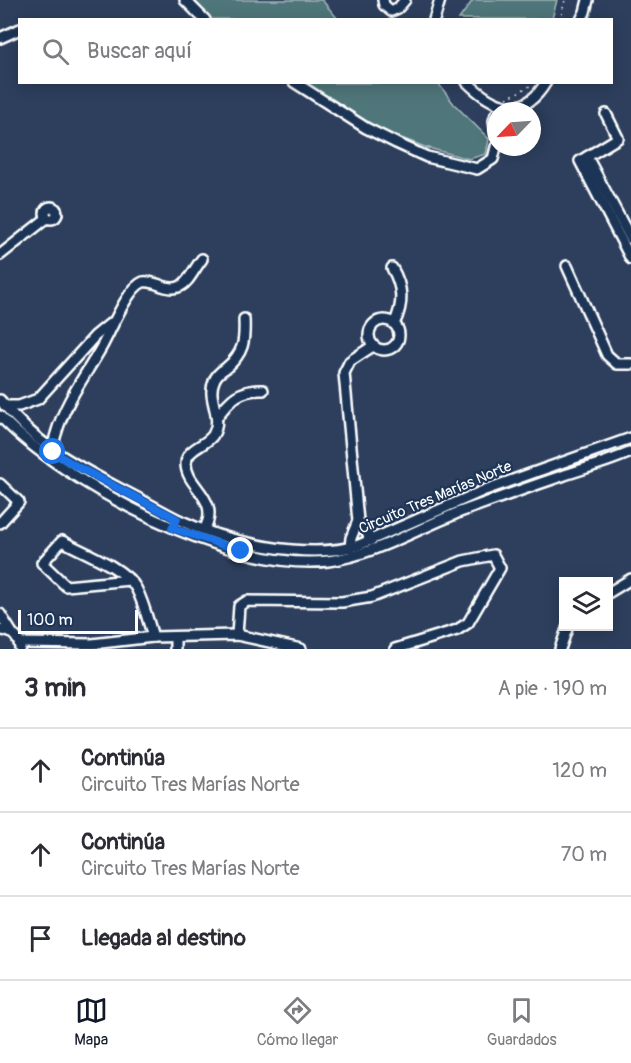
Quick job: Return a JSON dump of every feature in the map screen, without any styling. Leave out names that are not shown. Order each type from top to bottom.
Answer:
[{"type":"street","points":[[185,0],[203,18]]},
{"type":"street","points":[[383,0],[384,5],[391,11],[398,8],[405,0]]},
{"type":"street","points":[[435,18],[440,0]]},
{"type":"street","points":[[582,18],[588,0]]},
{"type":"street","points":[[0,38],[18,30]]},
{"type":"street","points":[[297,84],[366,128],[427,157],[477,169],[493,159],[494,156]]},
{"type":"street","points":[[469,84],[489,102]]},
{"type":"street","points":[[529,102],[544,84]]},
{"type":"street","points":[[606,114],[618,138],[580,161],[630,255]]},
{"type":"street","points":[[587,157],[631,239]]},
{"type":"street","points":[[0,255],[47,218]]},
{"type":"street","points":[[53,452],[56,434],[80,380],[103,344],[113,321],[135,288],[143,282],[150,282],[175,290],[183,285],[202,259]]},
{"type":"street","points":[[567,266],[607,355],[617,364],[631,364]]},
{"type":"street","points":[[392,268],[400,282],[401,299],[399,314],[394,324]]},
{"type":"street","points":[[204,530],[210,520],[207,504],[186,465],[190,453],[214,434],[217,417],[212,392],[214,380],[241,352],[245,336],[244,319]]},
{"type":"street","points":[[383,320],[394,324],[399,334],[395,345],[384,350],[374,346],[369,336],[373,325],[383,320]]},
{"type":"street","points":[[2,403],[19,406],[38,399],[95,336],[113,321]]},
{"type":"street","points":[[350,548],[358,521],[344,373],[350,361],[374,346]]},
{"type":"street","points":[[64,370],[80,380]]},
{"type":"street","points":[[217,417],[229,401],[240,393],[253,389],[264,390]]},
{"type":"street","name":"Circuito Tres Marías Norte","points":[[2,403],[25,429],[53,452],[177,519],[204,530],[281,549],[311,551],[350,548],[370,541],[485,490],[631,438]]},
{"type":"street","name":"Circuito Tres Marías Norte","points":[[0,416],[40,453],[69,472],[172,528],[241,551],[278,558],[328,561],[359,553],[508,494],[631,452]]},
{"type":"street","points":[[0,484],[19,502],[0,523]]},
{"type":"street","points":[[172,528],[177,519]]},
{"type":"street","points":[[358,521],[367,532],[370,541]]},
{"type":"street","points":[[130,579],[66,586],[42,563],[62,541],[130,579],[136,588],[153,637]]},
{"type":"street","points":[[237,635],[239,606],[247,601],[342,602],[372,597],[463,561],[493,555],[500,568],[468,623],[457,630],[395,649]]},
{"type":"street","points":[[613,590],[631,579]]},
{"type":"street","points":[[0,614],[20,646],[92,644],[153,637],[237,635],[298,649]]},
{"type":"street","points":[[0,630],[12,633]]},
{"type":"street","points":[[560,649],[567,631]]},
{"type":"street","points":[[175,637],[175,649]]},
{"type":"path","points":[[560,18],[565,0]]},
{"type":"path","points":[[504,102],[532,84]]},
{"type":"green space","points":[[190,0],[322,0],[337,18],[211,18]]},
{"type":"green space","points":[[473,0],[557,0],[552,18],[460,18]]},
{"type":"green space","points":[[306,84],[439,84],[454,104],[487,137],[486,154],[469,159],[425,147],[355,119],[341,105],[326,102]]},
{"type":"route","points":[[53,452],[177,519],[172,528],[241,551]]}]
